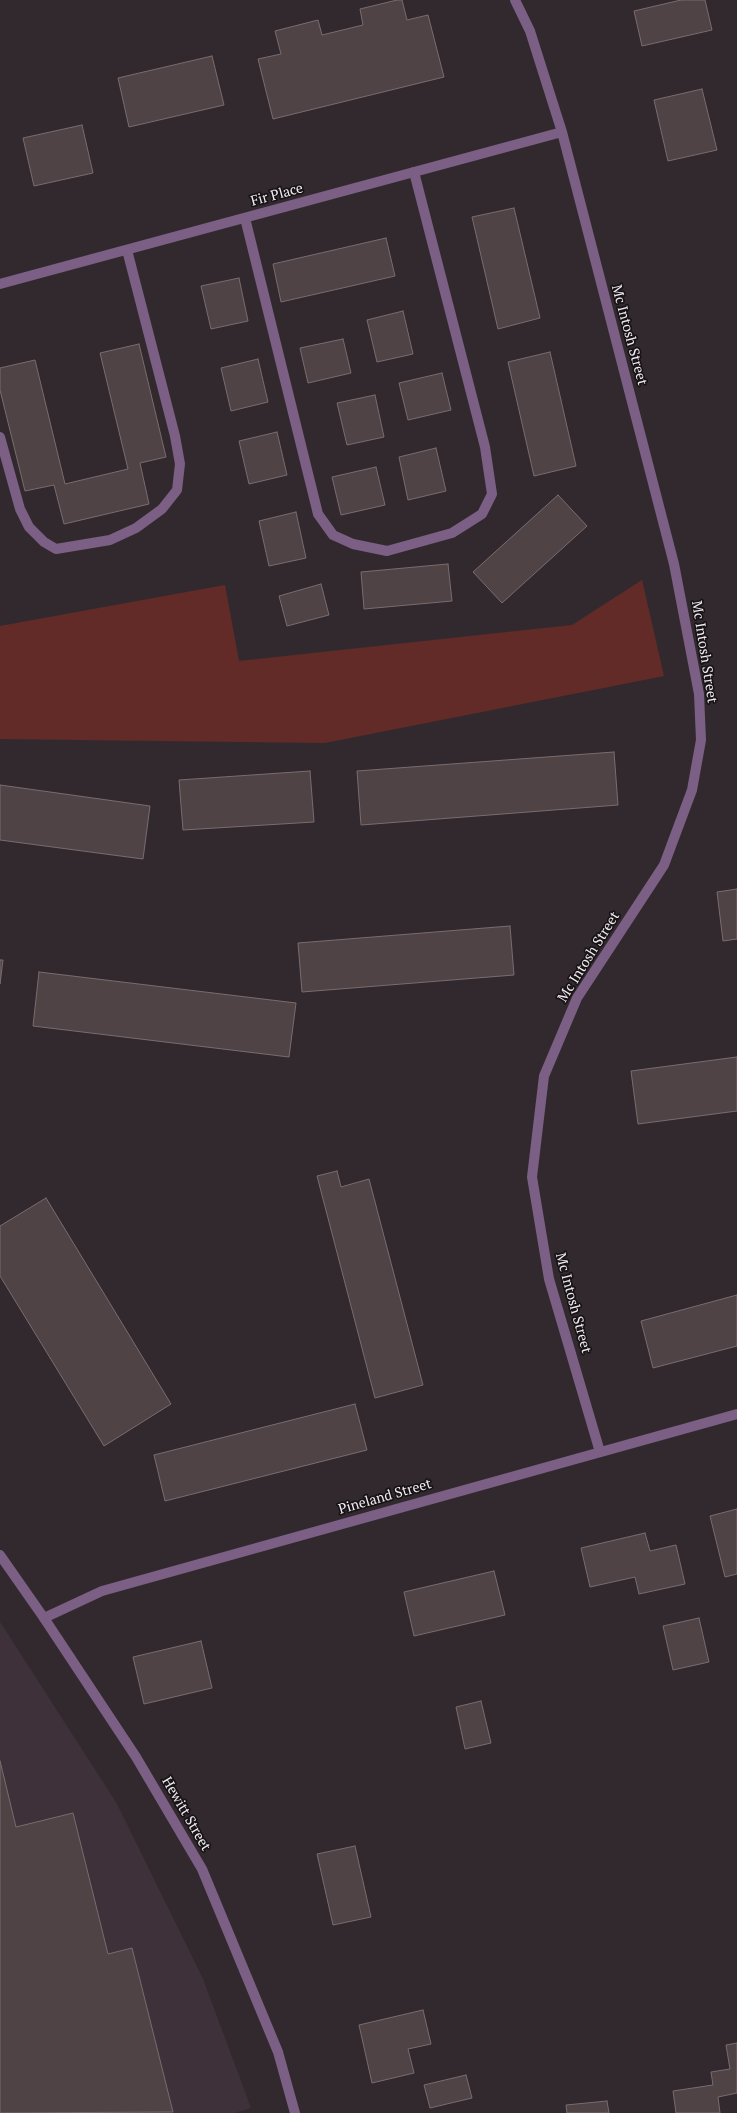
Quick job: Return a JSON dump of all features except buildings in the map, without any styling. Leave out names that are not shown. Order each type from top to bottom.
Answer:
[{"type":"street","name":"Mc Intosh Street","points":[[515,0],[530,31],[562,132],[674,564],[699,694],[701,740],[692,790],[664,865],[577,998],[544,1076],[532,1177],[549,1279],[600,1452]]},
{"type":"street","name":"Fir Place","points":[[0,284],[562,132]]},
{"type":"street","points":[[244,218],[318,514],[333,535],[353,544],[387,551],[395,549],[452,533],[482,514],[492,494],[485,447],[414,172]]},
{"type":"street","points":[[0,437],[20,509],[29,527],[44,542],[56,549],[110,540],[136,528],[162,509],[177,490],[180,464],[175,436],[126,250]]},
{"type":"street","name":"Pineland Street","points":[[44,1618],[102,1590],[737,1414]]},
{"type":"street","name":"Hewitt Street","points":[[0,1555],[44,1618],[136,1757],[202,1869],[278,2052],[295,2113]]},
{"type":"shaded area","points":[[642,580],[664,676],[325,743],[0,739],[0,626],[225,585],[239,661],[572,625]]},
{"type":"shaded area","points":[[0,1622],[117,1804],[203,1979],[251,2108],[234,2113],[0,2113]]}]
